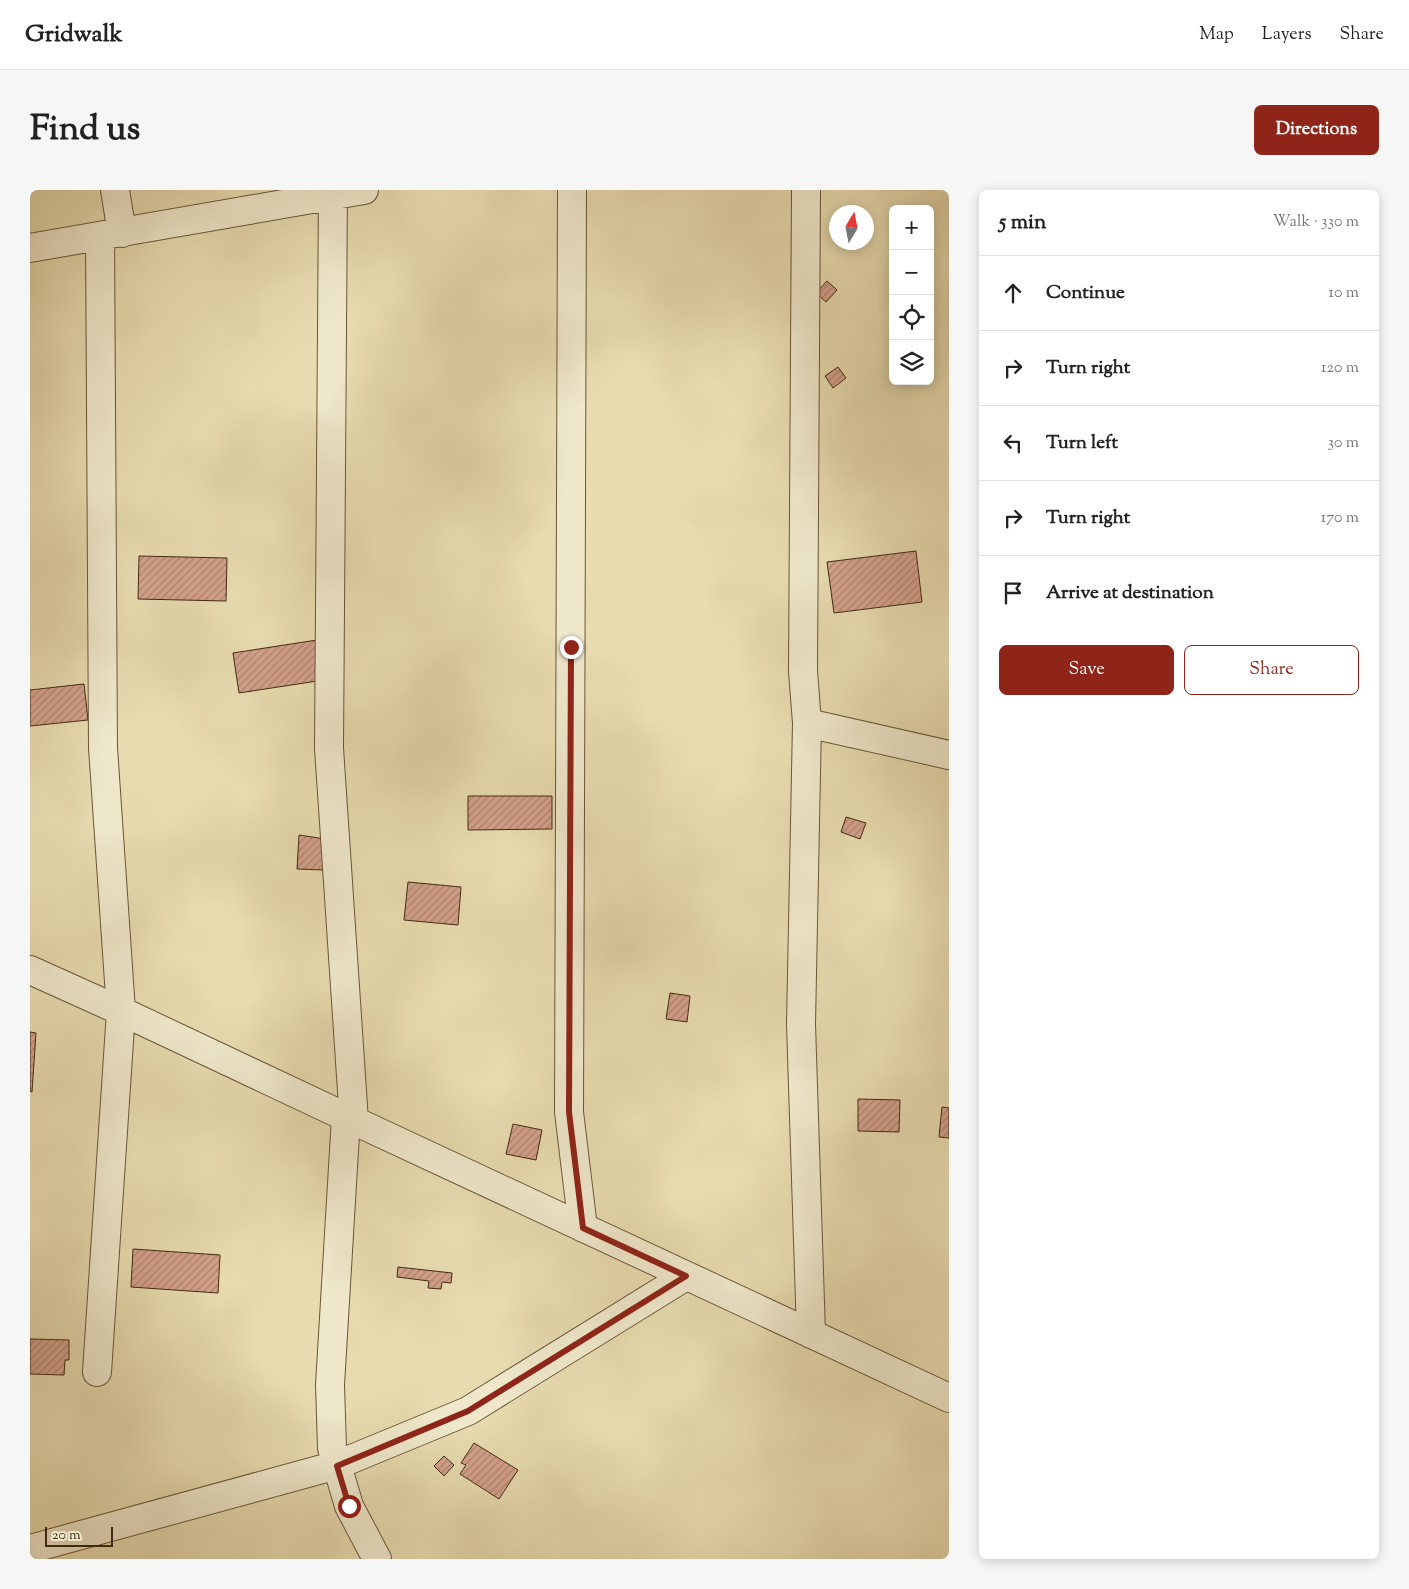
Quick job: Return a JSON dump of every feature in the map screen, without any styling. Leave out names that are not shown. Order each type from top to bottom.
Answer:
[{"type":"street","points":[[97,1372],[121,1011],[103,748],[111,235],[115,190]]},
{"type":"street","points":[[30,248],[111,235],[333,193],[364,190]]},
{"type":"street","points":[[572,190],[569,1112],[583,1228]]},
{"type":"street","points":[[806,190],[803,671],[807,723],[801,1024],[811,1334]]},
{"type":"street","points":[[333,193],[329,748],[350,1119],[330,1384],[332,1448],[349,1506],[375,1559]]},
{"type":"street","points":[[807,723],[949,755]]},
{"type":"street","points":[[30,970],[949,1398]]},
{"type":"street","points":[[30,1549],[337,1466],[468,1411],[686,1276]]},
{"type":"building","points":[[827,281],[837,290],[826,302],[816,293]]},
{"type":"building","points":[[838,367],[846,378],[833,388],[825,376]]},
{"type":"building","points":[[916,551],[922,602],[834,613],[827,562]]},
{"type":"building","points":[[139,556],[227,558],[226,601],[138,599]]},
{"type":"building","points":[[317,640],[324,680],[239,693],[233,653]]},
{"type":"building","points":[[84,684],[88,720],[30,726],[30,690]]},
{"type":"building","points":[[468,796],[552,796],[552,829],[468,830]]},
{"type":"building","points":[[846,817],[866,823],[860,839],[841,832]]},
{"type":"building","points":[[299,835],[325,839],[324,870],[297,869]]},
{"type":"building","points":[[408,882],[461,887],[458,925],[404,920]]},
{"type":"building","points":[[670,993],[690,996],[687,1022],[666,1019]]},
{"type":"building","points":[[30,1032],[36,1033],[32,1092],[30,1091]]},
{"type":"building","points":[[858,1099],[900,1100],[899,1132],[858,1131]]},
{"type":"building","points":[[942,1107],[949,1108],[949,1138],[939,1137]]},
{"type":"building","points":[[513,1124],[542,1130],[536,1160],[506,1154]]},
{"type":"building","points":[[133,1249],[220,1255],[218,1293],[131,1287]]},
{"type":"building","points":[[398,1267],[452,1273],[451,1283],[442,1282],[441,1289],[428,1288],[429,1281],[397,1277]]},
{"type":"building","points":[[30,1339],[69,1340],[69,1360],[65,1360],[64,1375],[30,1374]]},
{"type":"building","points":[[474,1443],[518,1470],[499,1499],[460,1474],[466,1465],[461,1463]]},
{"type":"building","points":[[444,1456],[454,1465],[444,1476],[434,1466]]},
{"type":"route","points":[[349,1506],[337,1466],[468,1411],[686,1276],[583,1228],[569,1112],[571,647]]}]
